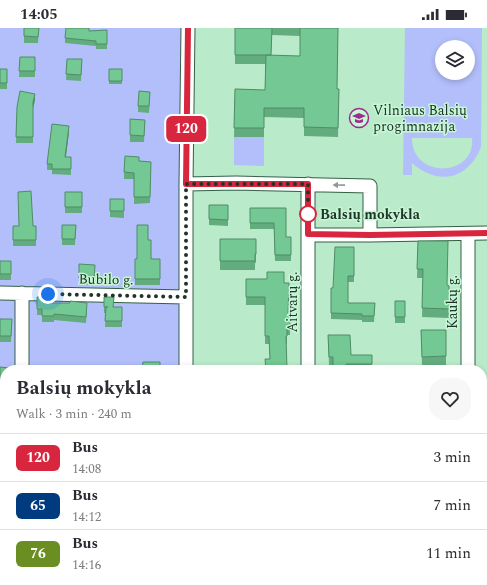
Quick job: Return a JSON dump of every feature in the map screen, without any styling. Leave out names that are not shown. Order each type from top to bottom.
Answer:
[{"type":"street","points":[[186,365],[188,28]]},
{"type":"street","points":[[186,184],[308,184],[370,186],[370,235]]},
{"type":"street","points":[[308,184],[308,234],[370,235],[487,233]]},
{"type":"street","name":"Aitvarų g.","points":[[308,234],[308,365]]},
{"type":"street","name":"Kaukų g.","points":[[468,234],[468,365]]},
{"type":"street","name":"Bubilo g.","points":[[0,293],[186,297]]},
{"type":"street","points":[[22,293],[22,365]]},
{"type":"shaded area","points":[[0,28],[184,28],[182,365],[0,365]]},
{"type":"shaded area","points":[[405,28],[482,28],[481,147],[468,167],[460,173],[442,177],[432,175],[412,163],[412,175],[403,175]],"holes":[[[412,138],[472,138],[471,151],[464,160],[455,166],[444,168],[432,167],[422,161],[415,152]]]},
{"type":"shaded area","points":[[234,137],[264,137],[264,166],[234,165]]},
{"type":"building","points":[[24,28],[39,28],[38,37],[24,36]]},
{"type":"building","points":[[66,28],[89,28],[89,31],[107,30],[107,44],[96,44],[96,41],[65,38]]},
{"type":"building","points":[[235,28],[272,28],[271,55],[235,55]]},
{"type":"building","points":[[300,28],[338,28],[338,128],[304,127],[304,108],[264,108],[264,128],[234,128],[235,89],[265,90],[266,55],[300,56]]},
{"type":"building","points":[[20,57],[35,57],[35,71],[19,71]]},
{"type":"building","points":[[67,59],[82,59],[81,75],[66,74]]},
{"type":"building","points":[[0,69],[7,69],[7,83],[0,83]]},
{"type":"building","points":[[109,69],[122,69],[122,81],[109,81]]},
{"type":"building","points":[[20,91],[35,94],[33,102],[33,137],[16,137],[17,107]]},
{"type":"building","points":[[139,91],[150,92],[149,106],[138,106]]},
{"type":"building","points":[[130,119],[145,120],[144,136],[130,135]]},
{"type":"building","points":[[52,124],[69,126],[65,157],[71,157],[71,169],[52,169],[52,164],[47,164]]},
{"type":"building","points":[[125,156],[139,157],[139,161],[151,162],[150,197],[134,197],[134,173],[124,172]]},
{"type":"building","points":[[31,191],[33,226],[36,226],[36,240],[13,240],[13,226],[19,226],[18,192]]},
{"type":"building","points":[[65,192],[82,192],[82,207],[65,207]]},
{"type":"building","points":[[110,199],[124,199],[124,211],[110,211]]},
{"type":"building","points":[[209,205],[228,205],[228,220],[209,219]]},
{"type":"building","points":[[250,208],[286,208],[286,237],[291,237],[291,255],[275,255],[274,223],[250,223]]},
{"type":"building","points":[[62,225],[76,225],[75,239],[62,239]]},
{"type":"building","points":[[137,225],[148,225],[148,240],[151,240],[151,259],[160,259],[160,279],[135,279],[135,259],[137,259]]},
{"type":"building","points":[[220,239],[256,239],[255,261],[220,261]]},
{"type":"building","points":[[418,241],[448,241],[447,285],[449,286],[449,309],[422,308],[423,269],[417,269]]},
{"type":"building","points":[[335,247],[354,247],[354,276],[348,276],[348,303],[375,303],[374,316],[331,313],[331,288],[333,288]]},
{"type":"building","points":[[0,261],[11,261],[11,274],[0,274]]},
{"type":"building","points":[[79,264],[95,265],[94,279],[79,278]]},
{"type":"building","points":[[267,272],[284,272],[284,283],[289,283],[288,314],[290,314],[290,327],[287,327],[286,336],[287,365],[266,365],[265,359],[270,359],[269,336],[265,336],[265,297],[246,297],[246,279],[267,279]]},
{"type":"building","points":[[37,297],[48,297],[47,303],[70,303],[70,301],[87,303],[86,317],[54,314],[54,316],[42,316],[42,309],[37,309]]},
{"type":"building","points":[[104,297],[114,297],[113,307],[122,307],[122,321],[105,321],[106,307],[104,307]]},
{"type":"building","points":[[395,301],[405,301],[405,317],[395,317]]},
{"type":"building","points":[[0,319],[12,319],[11,336],[0,336]]},
{"type":"building","points":[[421,330],[446,330],[446,356],[422,357]]},
{"type":"building","points":[[328,335],[350,335],[351,355],[372,355],[372,364],[333,365],[333,357],[329,357]]},
{"type":"building","points":[[143,362],[160,362],[160,365],[143,365]]},
{"type":"bus line","name":"120","points":[[188,28],[186,184],[308,184],[308,234],[370,235],[487,233]]},
{"type":"place","name":"Vilniaus Balsių progimnazija","points":[[359,118]]},
{"type":"place","name":"Balsių mokykla","points":[[308,214]]},
{"type":"route","points":[[48,294],[186,297],[186,184],[308,184],[308,214]]}]
